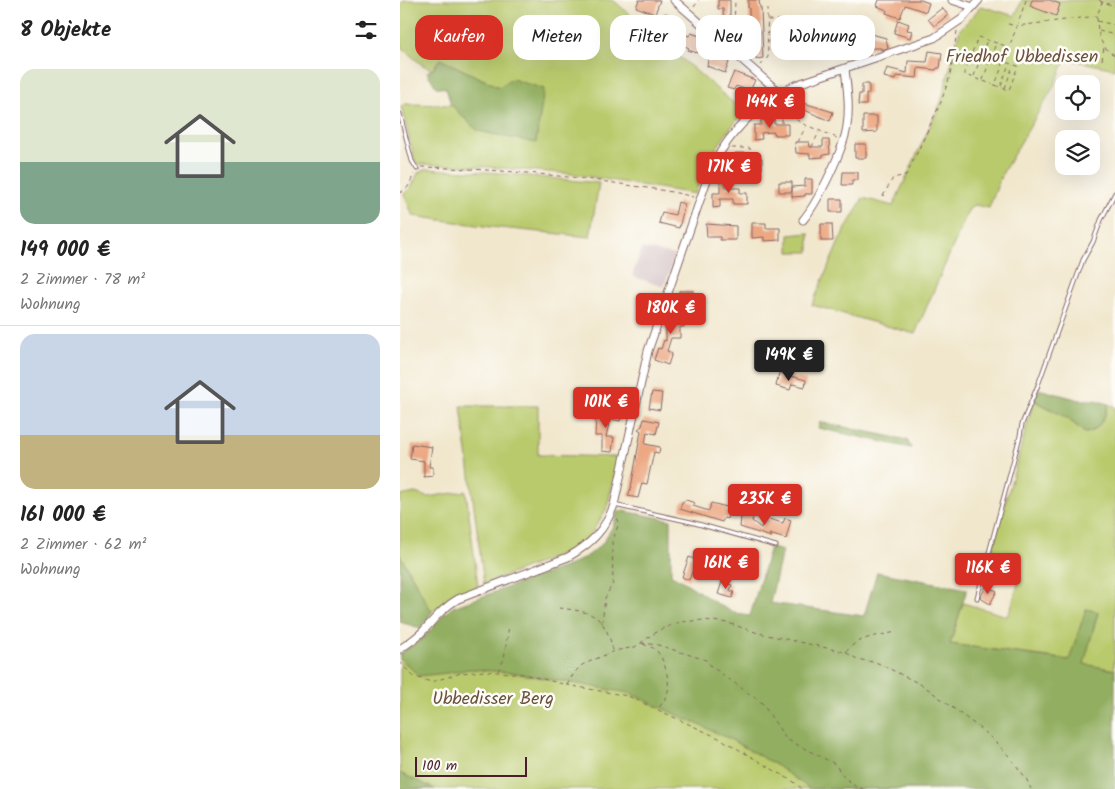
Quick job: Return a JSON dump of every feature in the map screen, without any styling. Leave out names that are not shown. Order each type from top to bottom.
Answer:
[{"type":"street","points":[[674,0],[696,20]]},
{"type":"street","points":[[952,0],[973,7]]},
{"type":"street","points":[[400,649],[420,634],[441,610],[458,599],[530,572],[582,549],[594,540],[605,526],[614,505],[648,351],[699,199],[715,161],[724,146],[748,117],[760,106],[780,93],[812,78],[934,38],[956,24],[979,0]]},
{"type":"street","points":[[742,60],[780,93]]},
{"type":"street","points":[[803,220],[814,206],[844,141],[848,117],[842,69]]},
{"type":"lane","points":[[400,114],[412,161],[417,169]]},
{"type":"lane","points":[[977,598],[1022,424],[1083,260],[1115,194]]},
{"type":"lane","points":[[614,505],[691,522],[776,546]]},
{"type":"path","points":[[688,13],[699,0]]},
{"type":"path","points":[[735,0],[735,15]]},
{"type":"path","points":[[995,85],[1026,0]]},
{"type":"path","points":[[1099,0],[1115,6]]},
{"type":"path","points":[[1102,1],[1096,16],[1098,31],[1104,46],[1110,53],[1115,55]]},
{"type":"path","points":[[756,72],[768,57],[767,8]]},
{"type":"path","points":[[1008,24],[1017,26],[1096,16]]},
{"type":"path","points":[[768,20],[809,22],[837,29],[842,69]]},
{"type":"path","points":[[1097,21],[1115,25]]},
{"type":"path","points":[[883,196],[893,178],[906,175],[908,172],[941,102],[951,67],[957,30],[956,24]]},
{"type":"path","points":[[1098,31],[1115,35]]},
{"type":"path","points":[[1004,62],[1018,66],[1009,90],[966,75],[965,71],[977,39],[980,37],[1009,47]]},
{"type":"path","points":[[974,78],[987,40]]},
{"type":"path","points":[[983,81],[996,43]]},
{"type":"path","points":[[1102,60],[1104,46]]},
{"type":"path","points":[[1001,87],[1009,63]]},
{"type":"path","points":[[1005,89],[1014,65]]},
{"type":"path","points":[[773,120],[776,105],[801,124],[844,141]]},
{"type":"path","points":[[782,123],[783,110]]},
{"type":"path","points":[[798,142],[806,126]]},
{"type":"path","points":[[812,147],[819,131]]},
{"type":"path","points":[[724,146],[728,148],[750,148],[751,158]]},
{"type":"path","points":[[400,193],[408,187],[417,169],[422,166],[575,178],[659,190],[699,199]]},
{"type":"path","points":[[602,623],[605,598],[612,583],[612,542],[619,523]]},
{"type":"path","points":[[559,608],[580,611],[594,616],[602,623],[610,636],[614,651]]},
{"type":"path","points":[[566,685],[582,665],[614,651],[635,647],[659,630],[680,622],[704,620],[728,623],[758,633],[845,652],[857,659],[878,663],[924,686],[986,733],[1008,755],[1026,778],[1031,789]]},
{"type":"path","points":[[498,672],[504,659],[509,625]]},
{"type":"path","points":[[845,652],[848,647],[867,638],[897,632]]},
{"type":"path","points":[[640,643],[654,649],[665,670],[668,690],[658,709]]},
{"type":"path","points":[[640,643],[658,644],[706,660],[711,666],[762,703],[786,739],[835,764],[843,776],[856,787],[862,789]]},
{"type":"path","points":[[400,662],[413,676],[431,682],[461,674],[484,671],[523,674],[566,685],[628,696],[721,739],[794,782],[802,789]]},
{"type":"shaded area","points":[[642,248],[675,255],[664,287],[632,276]]},
{"type":"green space","points":[[404,0],[613,0],[631,15],[610,15],[610,60],[683,60],[744,112],[715,150],[695,194],[573,174],[489,167],[418,164],[415,161],[401,106],[406,104],[451,105],[478,131],[499,87],[442,60],[503,60],[503,15],[415,15],[415,59],[401,47],[400,6]]},
{"type":"green space","name":"Friedhof Ubbedissen","points":[[1022,0],[1115,0],[1115,69],[1066,59],[1059,75],[1055,75],[1054,86],[1002,174],[989,208],[975,205],[969,209],[915,334],[812,305],[840,239],[863,198],[893,206],[941,102],[960,29],[981,6],[1015,16]]},
{"type":"green space","points":[[416,60],[439,60],[432,70]]},
{"type":"green space","points":[[439,60],[442,60],[499,87],[512,79],[544,89],[536,143],[478,131],[451,105],[446,88],[436,87],[427,72],[432,70]]},
{"type":"green space","points":[[426,169],[488,172],[599,183],[590,237],[491,227],[413,216],[404,194],[412,186],[418,173]]},
{"type":"green space","points":[[809,233],[809,252],[789,252],[789,235]]},
{"type":"green space","points":[[1038,389],[1080,400],[1095,400],[1108,404],[1101,423],[1094,430],[1085,433],[1067,418],[1034,400]]},
{"type":"green space","points":[[1034,400],[1067,418],[1085,433],[1094,430],[1101,423],[1108,404],[1115,407],[1115,670],[1083,664],[1098,613],[1086,609],[1070,660],[950,644],[963,603],[1007,616],[1010,611],[1020,577],[987,569]]},
{"type":"green space","points":[[461,406],[538,406],[538,455],[619,457],[607,508],[590,536],[578,546],[563,554],[484,584]]},
{"type":"green space","points":[[820,422],[907,440],[911,448],[818,428]]},
{"type":"green space","points":[[466,491],[478,586],[448,600],[432,612],[400,555],[400,496],[415,493],[427,497]]},
{"type":"green space","points":[[618,510],[671,520],[671,575],[720,605],[740,614],[750,616],[770,547],[782,551],[770,603],[864,616],[877,572],[967,589],[950,644],[1069,660],[1086,609],[1098,612],[1084,664],[1115,670],[1115,789],[810,789],[774,764],[728,738],[629,693],[515,673],[469,669],[419,676],[400,658],[400,654],[424,638],[444,614],[453,607],[570,565],[589,555],[602,544],[613,526]]},
{"type":"green space","points":[[400,555],[432,612],[420,628],[400,622]]},
{"type":"green space","name":"Ubbedisser Berg","points":[[448,620],[928,789],[400,789],[400,654]]},
{"type":"green space","points":[[400,773],[435,789],[400,789]]},
{"type":"building","points":[[639,0],[660,0],[655,14],[636,7]]},
{"type":"building","points":[[718,0],[730,0],[730,15],[723,15],[723,9],[718,9]]},
{"type":"building","points":[[748,0],[759,0],[761,8],[763,58],[761,58],[761,15],[749,15]]},
{"type":"building","points":[[879,0],[921,0],[929,3],[926,12],[905,5],[900,18],[886,13],[887,10],[877,6]]},
{"type":"building","points":[[1032,0],[1050,0],[1060,4],[1056,16],[1030,6]]},
{"type":"building","points":[[942,8],[948,15],[934,26],[928,19]]},
{"type":"building","points":[[898,20],[909,24],[907,30],[912,31],[910,38],[894,33]]},
{"type":"building","points":[[691,33],[696,35],[696,53],[688,50],[689,48],[686,46],[686,35],[689,36]]},
{"type":"building","points":[[875,35],[886,38],[888,48],[881,50],[881,48],[875,48]]},
{"type":"building","points":[[929,51],[942,53],[940,68],[936,70],[918,68],[917,78],[896,76],[895,80],[884,77],[887,68],[907,73],[908,61],[927,62]]},
{"type":"building","points":[[708,60],[724,60],[729,62],[725,73],[707,66]]},
{"type":"building","points":[[734,72],[755,80],[750,91],[736,86],[734,90],[727,88]]},
{"type":"building","points":[[862,84],[869,84],[869,94],[866,94],[866,105],[858,105],[859,94],[862,94]]},
{"type":"building","points":[[797,101],[833,112],[830,121],[795,106]]},
{"type":"building","points":[[863,116],[877,116],[877,132],[863,133]]},
{"type":"building","points":[[774,119],[774,124],[788,124],[788,135],[775,135],[774,132],[761,133],[762,139],[754,140],[754,125],[761,125],[761,120]]},
{"type":"building","points":[[823,140],[829,140],[830,154],[823,155],[823,157],[810,158],[810,154],[796,153],[795,142],[809,142],[810,147],[823,147]]},
{"type":"building","points":[[855,144],[866,144],[866,158],[855,158]]},
{"type":"building","points":[[735,153],[749,153],[749,159],[762,158],[762,169],[749,169],[749,165],[736,165],[736,173],[729,173],[729,159],[735,159]]},
{"type":"building","points":[[843,172],[858,172],[858,180],[852,180],[852,185],[842,185]]},
{"type":"building","points":[[720,174],[726,175],[726,188],[740,188],[740,193],[747,193],[747,204],[733,204],[733,199],[720,199],[720,207],[713,208],[713,193],[720,193]]},
{"type":"building","points":[[805,179],[812,179],[812,194],[792,197],[792,187],[805,186]]},
{"type":"building","points":[[779,182],[792,182],[792,192],[779,192]]},
{"type":"building","points":[[830,199],[842,199],[842,212],[830,212]]},
{"type":"building","points":[[678,202],[685,204],[679,228],[659,223],[662,212],[675,215]]},
{"type":"building","points":[[752,223],[766,223],[766,228],[780,228],[780,240],[764,241],[764,237],[752,238]]},
{"type":"building","points":[[706,224],[736,226],[736,240],[720,240],[720,237],[707,237]]},
{"type":"building","points":[[821,224],[832,224],[833,241],[821,241]]},
{"type":"building","points":[[679,291],[693,291],[693,302],[679,302]]},
{"type":"building","points":[[675,303],[683,303],[684,327],[680,327],[680,338],[671,338],[667,351],[672,353],[668,365],[654,360],[658,348],[661,349],[664,340],[666,341],[666,326],[671,326],[671,316],[675,316]]},
{"type":"building","points":[[779,373],[806,380],[805,387],[792,384],[790,390],[776,386]]},
{"type":"building","points":[[652,392],[662,393],[660,410],[649,408]]},
{"type":"building","points":[[605,410],[622,414],[620,421],[610,419],[606,437],[614,437],[612,452],[602,451],[602,436],[595,436],[596,416],[604,416]]},
{"type":"building","points":[[644,419],[659,422],[656,434],[647,432],[645,444],[660,447],[659,453],[654,452],[647,484],[642,483],[638,498],[628,496],[641,431],[638,429],[642,426]]},
{"type":"building","points":[[412,444],[432,447],[429,467],[433,467],[433,476],[424,477],[424,461],[410,459]]},
{"type":"building","points":[[686,500],[695,503],[693,506],[709,511],[711,503],[727,507],[726,512],[729,513],[727,519],[724,518],[722,522],[680,509],[682,502]]},
{"type":"building","points":[[738,510],[754,515],[752,521],[761,528],[765,518],[783,523],[785,518],[791,520],[786,539],[769,534],[771,537],[740,527],[741,517],[736,516]]},
{"type":"building","points":[[689,557],[703,562],[701,570],[694,567],[689,580],[682,577]]},
{"type":"building","points":[[722,582],[732,585],[730,591],[734,592],[732,598],[718,594]]},
{"type":"building","points":[[986,586],[997,591],[990,604],[980,598]]}]
